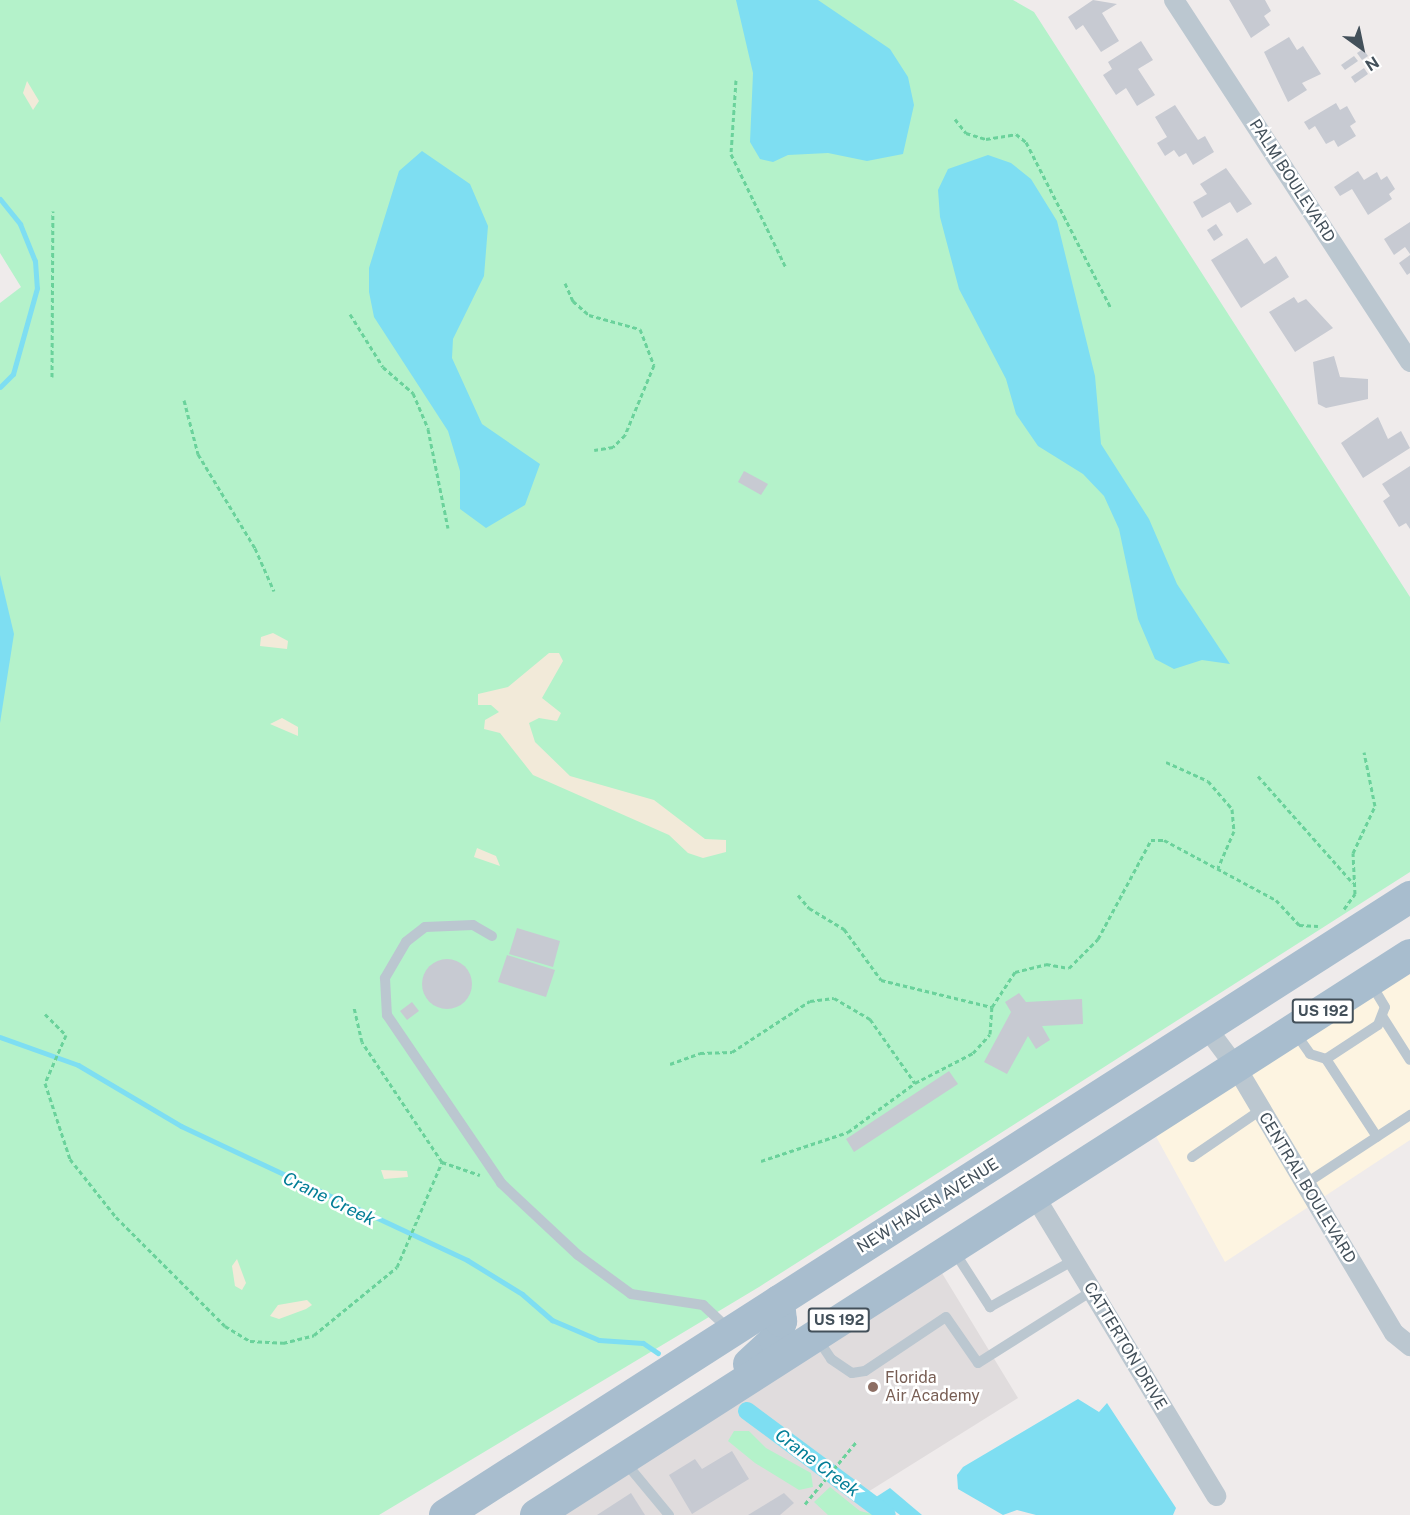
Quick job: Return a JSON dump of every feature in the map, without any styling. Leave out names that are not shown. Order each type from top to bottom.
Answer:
[{"type":"main road","name":"NEW HAVEN AVENUE","points":[[447,1514],[1410,897]]},
{"type":"main road","name":"US 192","points":[[536,1515],[1410,955]]},
{"type":"main road","points":[[1034,1195],[1041,1154],[1085,1106]]},
{"type":"main road","points":[[596,1476],[640,1432],[768,1350],[781,1321],[779,1300]]},
{"type":"street","name":"PALM BOULEVARD","points":[[1174,0],[1410,362]]},
{"type":"street","name":"CENTRAL BOULEVARD","points":[[1206,1028],[1236,1067],[1394,1333],[1410,1346]]},
{"type":"street","name":"CATTERTON DRIVE","points":[[1034,1195],[1216,1496]]},
{"type":"lane","points":[[492,936],[473,925],[425,927],[390,963],[382,997],[387,1015],[501,1183],[578,1256],[631,1294],[703,1305],[732,1331]]},
{"type":"lane","points":[[1326,1059],[1378,1025],[1385,1007],[1370,981]]},
{"type":"lane","points":[[1382,1016],[1410,1060]]},
{"type":"lane","points":[[1294,1030],[1310,1054],[1326,1059],[1377,1137]]},
{"type":"lane","points":[[1192,1157],[1261,1110]]},
{"type":"lane","points":[[1305,1184],[1410,1115]]},
{"type":"lane","points":[[952,1248],[990,1307],[1074,1260]]},
{"type":"lane","points":[[815,1335],[831,1359],[852,1373],[865,1371],[946,1317],[978,1363],[1092,1291]]},
{"type":"lane","points":[[623,1459],[669,1515]]},
{"type":"path","points":[[736,80],[731,154],[786,268]]},
{"type":"path","points":[[955,119],[966,133],[986,139],[1016,134],[1026,142],[1111,308]]},
{"type":"path","points":[[52,377],[53,211]]},
{"type":"path","points":[[565,283],[573,301],[589,315],[640,330],[649,341],[654,365],[625,435],[613,447],[594,450]]},
{"type":"path","points":[[350,314],[383,367],[413,393],[428,429],[448,528]]},
{"type":"path","points":[[183,400],[198,454],[255,548],[274,591]]},
{"type":"path","points":[[1338,913],[1355,894],[1353,854],[1375,806],[1364,752]]},
{"type":"path","points":[[1166,762],[1208,781],[1232,810],[1234,831],[1218,868]]},
{"type":"path","points":[[1258,776],[1354,884]]},
{"type":"path","points":[[761,1161],[848,1132],[915,1083],[974,1053],[990,1034],[992,1007],[1015,972],[1046,964],[1069,969],[1098,939],[1151,840],[1164,840],[1276,900],[1299,925],[1309,929],[1329,919]]},
{"type":"path","points":[[798,895],[809,908],[844,929],[881,980],[992,1007]]},
{"type":"path","points":[[670,1064],[700,1053],[732,1052],[810,1001],[834,998],[870,1019],[915,1083]]},
{"type":"path","points":[[354,1008],[362,1042],[442,1162],[501,1183]]},
{"type":"path","points":[[45,1014],[62,1026],[62,1044],[50,1069],[47,1096],[70,1159],[117,1217],[225,1326],[250,1341],[283,1344],[314,1335],[397,1267],[442,1162]]},
{"type":"path","points":[[805,1504],[857,1441]]},
{"type":"shaded area","points":[[1410,967],[1410,1140],[1225,1262],[1153,1131]]},
{"type":"shaded area","name":"Florida Air Academy","points":[[934,1260],[1018,1398],[863,1495],[887,1515],[536,1515]]},
{"type":"green space","points":[[0,0],[1013,0],[1034,12],[1410,597],[1410,872],[759,1287],[379,1515],[0,1515],[0,303],[21,287],[0,253]]},
{"type":"green space","points":[[734,1431],[749,1431],[766,1448],[811,1473],[813,1487],[799,1490],[755,1463],[728,1441]]},
{"type":"green space","points":[[830,1487],[860,1511],[876,1515],[828,1515],[814,1502]]},
{"type":"sand","points":[[27,81],[39,101],[33,110],[23,93]]},
{"type":"sand","points":[[273,633],[288,641],[287,649],[260,646],[261,637]]},
{"type":"sand","points":[[549,653],[559,653],[563,661],[542,698],[561,713],[557,721],[539,718],[529,723],[535,742],[570,776],[654,800],[705,839],[726,840],[726,852],[703,858],[688,853],[669,835],[533,775],[500,733],[484,729],[485,720],[499,712],[491,705],[478,705],[478,694],[508,687]]},
{"type":"sand","points":[[282,718],[298,727],[298,736],[270,724]]},
{"type":"sand","points":[[477,848],[496,856],[500,866],[474,857]]},
{"type":"sand","points":[[381,1170],[407,1171],[408,1177],[384,1179]]},
{"type":"sand","points":[[237,1259],[246,1283],[242,1290],[235,1286],[232,1266]]},
{"type":"sand","points":[[307,1300],[312,1305],[306,1309],[279,1319],[270,1316],[278,1305]]},
{"type":"water","points":[[736,0],[818,0],[890,49],[908,77],[914,105],[903,154],[867,161],[828,153],[788,155],[773,162],[760,159],[750,142],[753,73]]},
{"type":"water","points":[[422,151],[470,184],[488,226],[484,276],[453,339],[452,358],[482,424],[540,464],[525,505],[486,528],[460,509],[460,471],[448,431],[374,317],[369,292],[369,268],[399,171]]},
{"type":"water","points":[[988,155],[1011,163],[1031,179],[1057,221],[1095,376],[1101,444],[1149,519],[1177,584],[1230,664],[1202,660],[1174,669],[1155,659],[1138,619],[1119,529],[1104,496],[1083,474],[1038,446],[1016,414],[1006,379],[959,289],[940,217],[938,190],[948,169]]},
{"type":"water","points":[[0,575],[14,634],[0,723]]},
{"type":"water","points":[[1078,1399],[1099,1412],[1107,1403],[1176,1508],[1173,1515],[1036,1515],[1017,1510],[1003,1515],[958,1489],[957,1475],[963,1467]]},
{"type":"water","points":[[890,1488],[922,1515],[900,1515],[876,1497]]},
{"type":"building","points":[[1093,0],[1117,4],[1102,13],[1119,41],[1101,52],[1083,25],[1076,30],[1068,17]]},
{"type":"building","points":[[1229,0],[1265,0],[1271,11],[1264,16],[1270,25],[1251,38]]},
{"type":"building","points":[[1289,37],[1297,50],[1303,46],[1321,74],[1302,83],[1307,90],[1288,102],[1264,52]]},
{"type":"building","points":[[1141,41],[1153,60],[1138,69],[1155,95],[1137,106],[1126,88],[1116,95],[1103,75],[1112,69],[1108,62]]},
{"type":"building","points":[[1363,49],[1368,56],[1362,60],[1357,53]]},
{"type":"building","points":[[1354,56],[1358,61],[1345,70],[1341,65]]},
{"type":"building","points":[[1364,68],[1368,74],[1355,83],[1351,77]]},
{"type":"building","points":[[1336,103],[1340,110],[1347,106],[1356,122],[1350,126],[1356,136],[1338,147],[1334,140],[1326,144],[1315,126],[1309,130],[1304,122]]},
{"type":"building","points":[[1175,105],[1198,140],[1205,136],[1214,152],[1193,165],[1186,153],[1179,157],[1174,150],[1165,156],[1157,143],[1167,137],[1155,117]]},
{"type":"building","points":[[1226,168],[1252,204],[1237,213],[1230,202],[1202,218],[1193,202],[1207,194],[1200,184]]},
{"type":"building","points":[[1358,171],[1364,180],[1377,172],[1381,180],[1387,176],[1395,189],[1389,194],[1392,199],[1368,215],[1352,189],[1340,196],[1334,187]]},
{"type":"building","points":[[1410,222],[1410,254],[1405,247],[1394,255],[1384,239]]},
{"type":"building","points":[[1216,224],[1223,235],[1214,241],[1207,230]]},
{"type":"building","points":[[1247,238],[1264,264],[1276,256],[1289,277],[1241,308],[1211,260]]},
{"type":"building","points":[[1410,255],[1410,273],[1407,275],[1399,263]]},
{"type":"building","points":[[1294,297],[1298,303],[1306,299],[1333,328],[1295,352],[1269,312]]},
{"type":"building","points":[[1334,356],[1340,377],[1368,379],[1368,399],[1326,408],[1318,404],[1313,362]]},
{"type":"building","points":[[1378,417],[1388,439],[1401,431],[1410,448],[1363,478],[1341,443]]},
{"type":"building","points":[[1410,466],[1410,529],[1406,523],[1399,527],[1383,501],[1390,496],[1382,484]]},
{"type":"building","points":[[744,471],[768,484],[761,495],[738,482]]},
{"type":"building","points":[[517,928],[560,941],[553,967],[509,954]]},
{"type":"building","points":[[507,955],[555,970],[546,997],[498,982]]},
{"type":"building","points":[[447,959],[461,963],[468,970],[472,984],[468,998],[461,1005],[447,1009],[433,1005],[426,998],[422,984],[426,970],[433,963]]},
{"type":"building","points":[[1019,993],[1026,1002],[1082,999],[1083,1024],[1042,1026],[1050,1040],[1036,1049],[1028,1036],[1007,1074],[984,1062],[1011,1012],[1005,1002]]},
{"type":"building","points":[[412,1002],[419,1011],[407,1020],[400,1011]]},
{"type":"building","points":[[949,1071],[958,1084],[854,1152],[846,1139]]},
{"type":"building","points":[[732,1451],[749,1479],[692,1514],[669,1475],[695,1459],[702,1469]]},
{"type":"building","points":[[631,1493],[645,1515],[597,1515]]},
{"type":"building","points":[[784,1493],[794,1503],[780,1515],[748,1515]]},
{"type":"waterway","points":[[0,199],[20,224],[35,261],[37,288],[13,374],[0,387]]},
{"type":"waterway","name":"Crane Creek","points":[[0,1037],[78,1065],[181,1126],[467,1260],[522,1294],[552,1320],[599,1340],[643,1343],[658,1353]]},
{"type":"waterway","name":"Crane Creek","points":[[747,1411],[887,1515]]},
{"type":"place","name":"Florida Air Academy","points":[[873,1387]]}]
